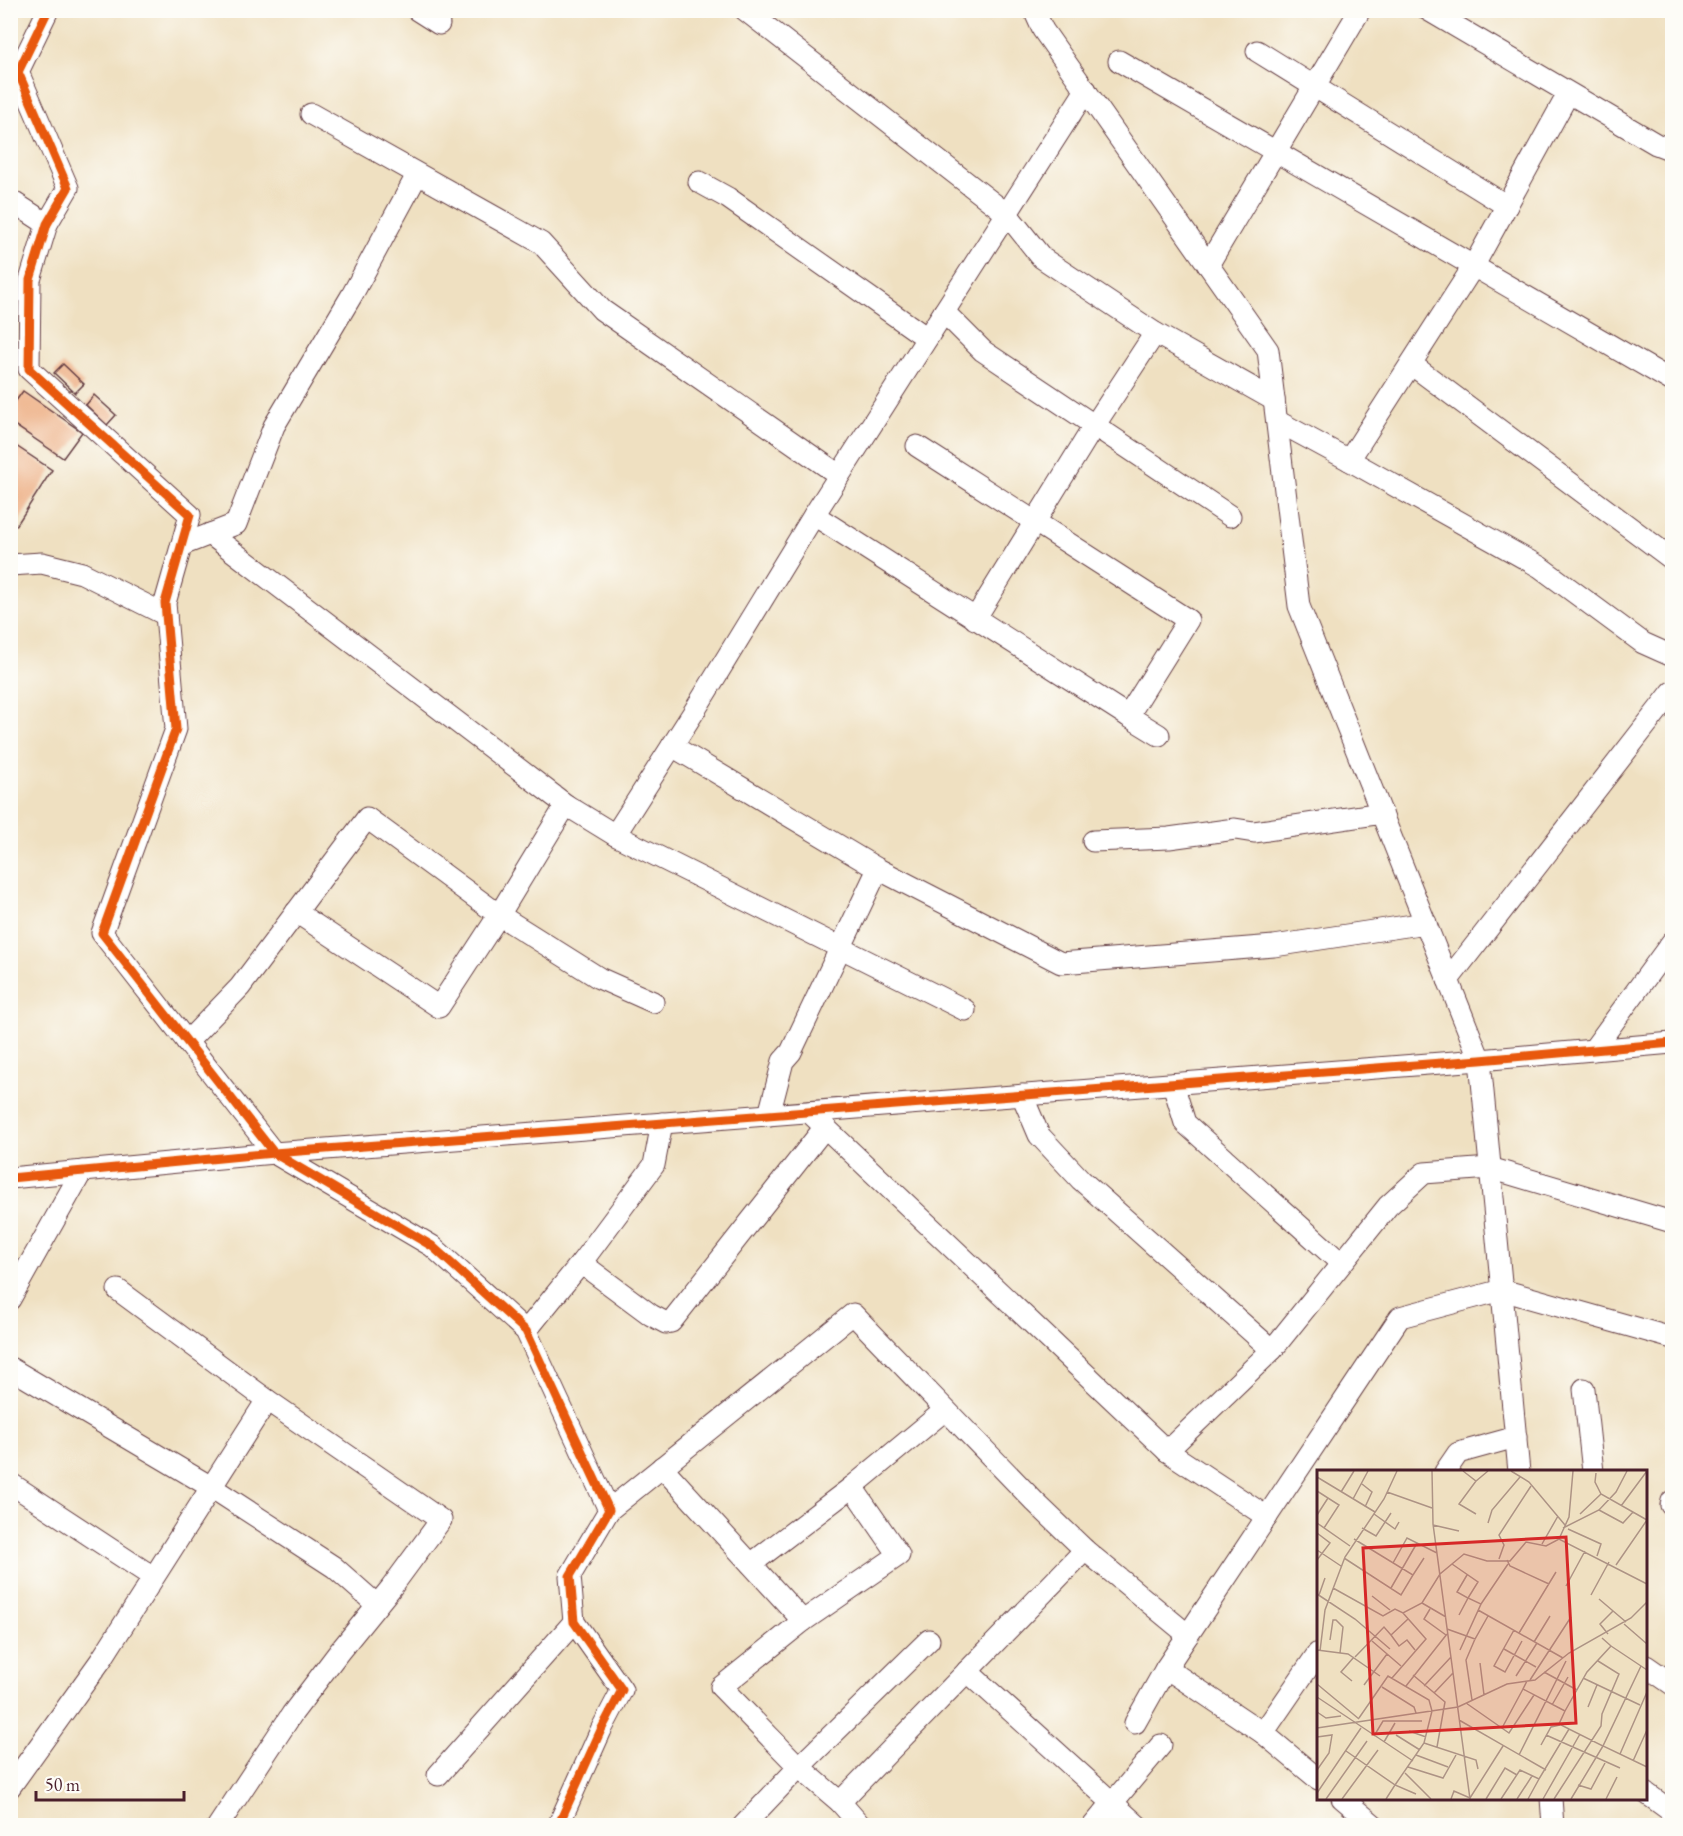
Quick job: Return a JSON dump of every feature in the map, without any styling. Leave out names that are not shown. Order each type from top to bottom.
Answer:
[{"type":"street","points":[[48,10],[14,70],[68,188],[47,224],[30,280],[29,369],[190,515],[165,603],[176,729],[102,933],[274,1153],[432,1246],[526,1331],[609,1510]]},
{"type":"street","points":[[417,10],[439,24]]},
{"type":"street","points":[[745,10],[1006,214],[1041,258],[1155,333],[1274,400]]},
{"type":"street","points":[[1034,10],[1043,30],[1268,350],[1299,606],[1480,1060],[1519,1470]]},
{"type":"street","points":[[1208,265],[1360,10]]},
{"type":"street","points":[[1428,10],[1656,144],[1672,150]]},
{"type":"street","points":[[1257,51],[1507,206]]},
{"type":"street","points":[[1119,61],[1672,381]]},
{"type":"street","points":[[615,835],[839,475],[1086,90]]},
{"type":"street","points":[[1349,460],[1473,267],[1569,94]]},
{"type":"street","points":[[311,114],[541,243],[602,310],[839,475]]},
{"type":"street","points":[[182,545],[236,524],[274,426],[352,295],[417,175]]},
{"type":"street","points":[[699,182],[728,198],[927,338]]},
{"type":"street","points":[[10,200],[47,224]]},
{"type":"street","points":[[944,312],[983,351],[1230,516]]},
{"type":"street","points":[[975,619],[1094,426],[1155,333]]},
{"type":"street","points":[[1411,364],[1672,559]]},
{"type":"street","points":[[1277,421],[1540,567],[1643,643],[1672,656]]},
{"type":"street","points":[[917,446],[1188,620],[1128,716]]},
{"type":"street","points":[[814,515],[1159,735]]},
{"type":"street","points":[[210,534],[566,805],[615,835],[965,1010]]},
{"type":"street","points":[[10,565],[42,563],[82,573],[166,615]]},
{"type":"street","points":[[1448,980],[1672,692]]},
{"type":"street","points":[[672,746],[878,869],[1061,963],[1274,946],[1426,923]]},
{"type":"street","points":[[296,912],[439,1007],[499,915],[566,805]]},
{"type":"street","points":[[1093,841],[1169,838],[1235,829],[1254,832],[1382,813]]},
{"type":"street","points":[[187,1042],[240,987],[367,818],[499,915],[599,978],[653,1002]]},
{"type":"street","points":[[769,1115],[783,1061],[791,1052],[878,869]]},
{"type":"street","points":[[1593,1050],[1672,942]]},
{"type":"street","points":[[10,1178],[274,1153],[1480,1060],[1672,1043]]},
{"type":"street","points":[[1173,1084],[1185,1123],[1341,1263]]},
{"type":"street","points":[[1022,1095],[1040,1135],[1081,1180],[1272,1350]]},
{"type":"street","points":[[809,1112],[1167,1451],[1268,1517]]},
{"type":"street","points":[[526,1331],[581,1263],[654,1165],[662,1123]]},
{"type":"street","points":[[581,1263],[651,1315],[666,1323],[671,1322],[825,1127]]},
{"type":"street","points":[[1167,1451],[1272,1350],[1388,1206],[1424,1173],[1490,1168],[1672,1222]]},
{"type":"street","points":[[10,1299],[82,1171]]},
{"type":"street","points":[[118,1290],[267,1401],[441,1520],[292,1714],[218,1826]]},
{"type":"street","points":[[1135,1723],[1166,1668],[1400,1317],[1502,1290],[1672,1338]]},
{"type":"street","points":[[558,1826],[622,1690],[573,1622],[570,1576],[609,1510],[853,1314],[1035,1502],[1085,1550],[1188,1635]]},
{"type":"street","points":[[10,1368],[212,1487],[334,1567],[377,1605]]},
{"type":"street","points":[[1584,1389],[1593,1470]]},
{"type":"street","points":[[10,1787],[101,1660],[267,1401]]},
{"type":"street","points":[[751,1564],[945,1410]]},
{"type":"street","points":[[1446,1470],[1458,1453],[1516,1437]]},
{"type":"street","points":[[662,1467],[803,1621]]},
{"type":"street","points":[[10,1483],[153,1577]]},
{"type":"street","points":[[852,1486],[899,1555],[803,1621],[721,1687],[799,1767],[840,1802],[861,1826]]},
{"type":"street","points":[[840,1802],[1085,1550]]},
{"type":"street","points":[[438,1775],[573,1622]]},
{"type":"street","points":[[743,1826],[799,1767],[929,1640]]},
{"type":"street","points":[[1263,1732],[1317,1654]]},
{"type":"street","points":[[1647,1667],[1672,1684]]},
{"type":"street","points":[[1166,1668],[1263,1732],[1317,1778]]},
{"type":"street","points":[[968,1671],[1138,1826]]},
{"type":"street","points":[[1093,1826],[1161,1745]]},
{"type":"street","points":[[1647,1794],[1672,1812]]},
{"type":"street","points":[[1344,1800],[1374,1826]]},
{"type":"street","points":[[1551,1800],[1553,1826]]},
{"type":"building","points":[[63,364],[84,384],[75,393],[54,373]]},
{"type":"building","points":[[23,391],[82,432],[63,458],[10,422],[10,409]]},
{"type":"building","points":[[94,395],[116,415],[107,425],[86,405]]},
{"type":"building","points":[[10,442],[52,470],[16,526],[10,523]]},
{"type":"cycle path","points":[[48,10],[18,72],[68,188],[47,224],[30,280],[29,369],[190,515],[165,603],[176,729],[102,933],[274,1153],[432,1246],[526,1331],[609,1510],[570,1576],[574,1622],[622,1690],[601,1730],[558,1826]]},
{"type":"cycle path","points":[[10,1178],[274,1153],[1480,1060],[1672,1043]]}]
